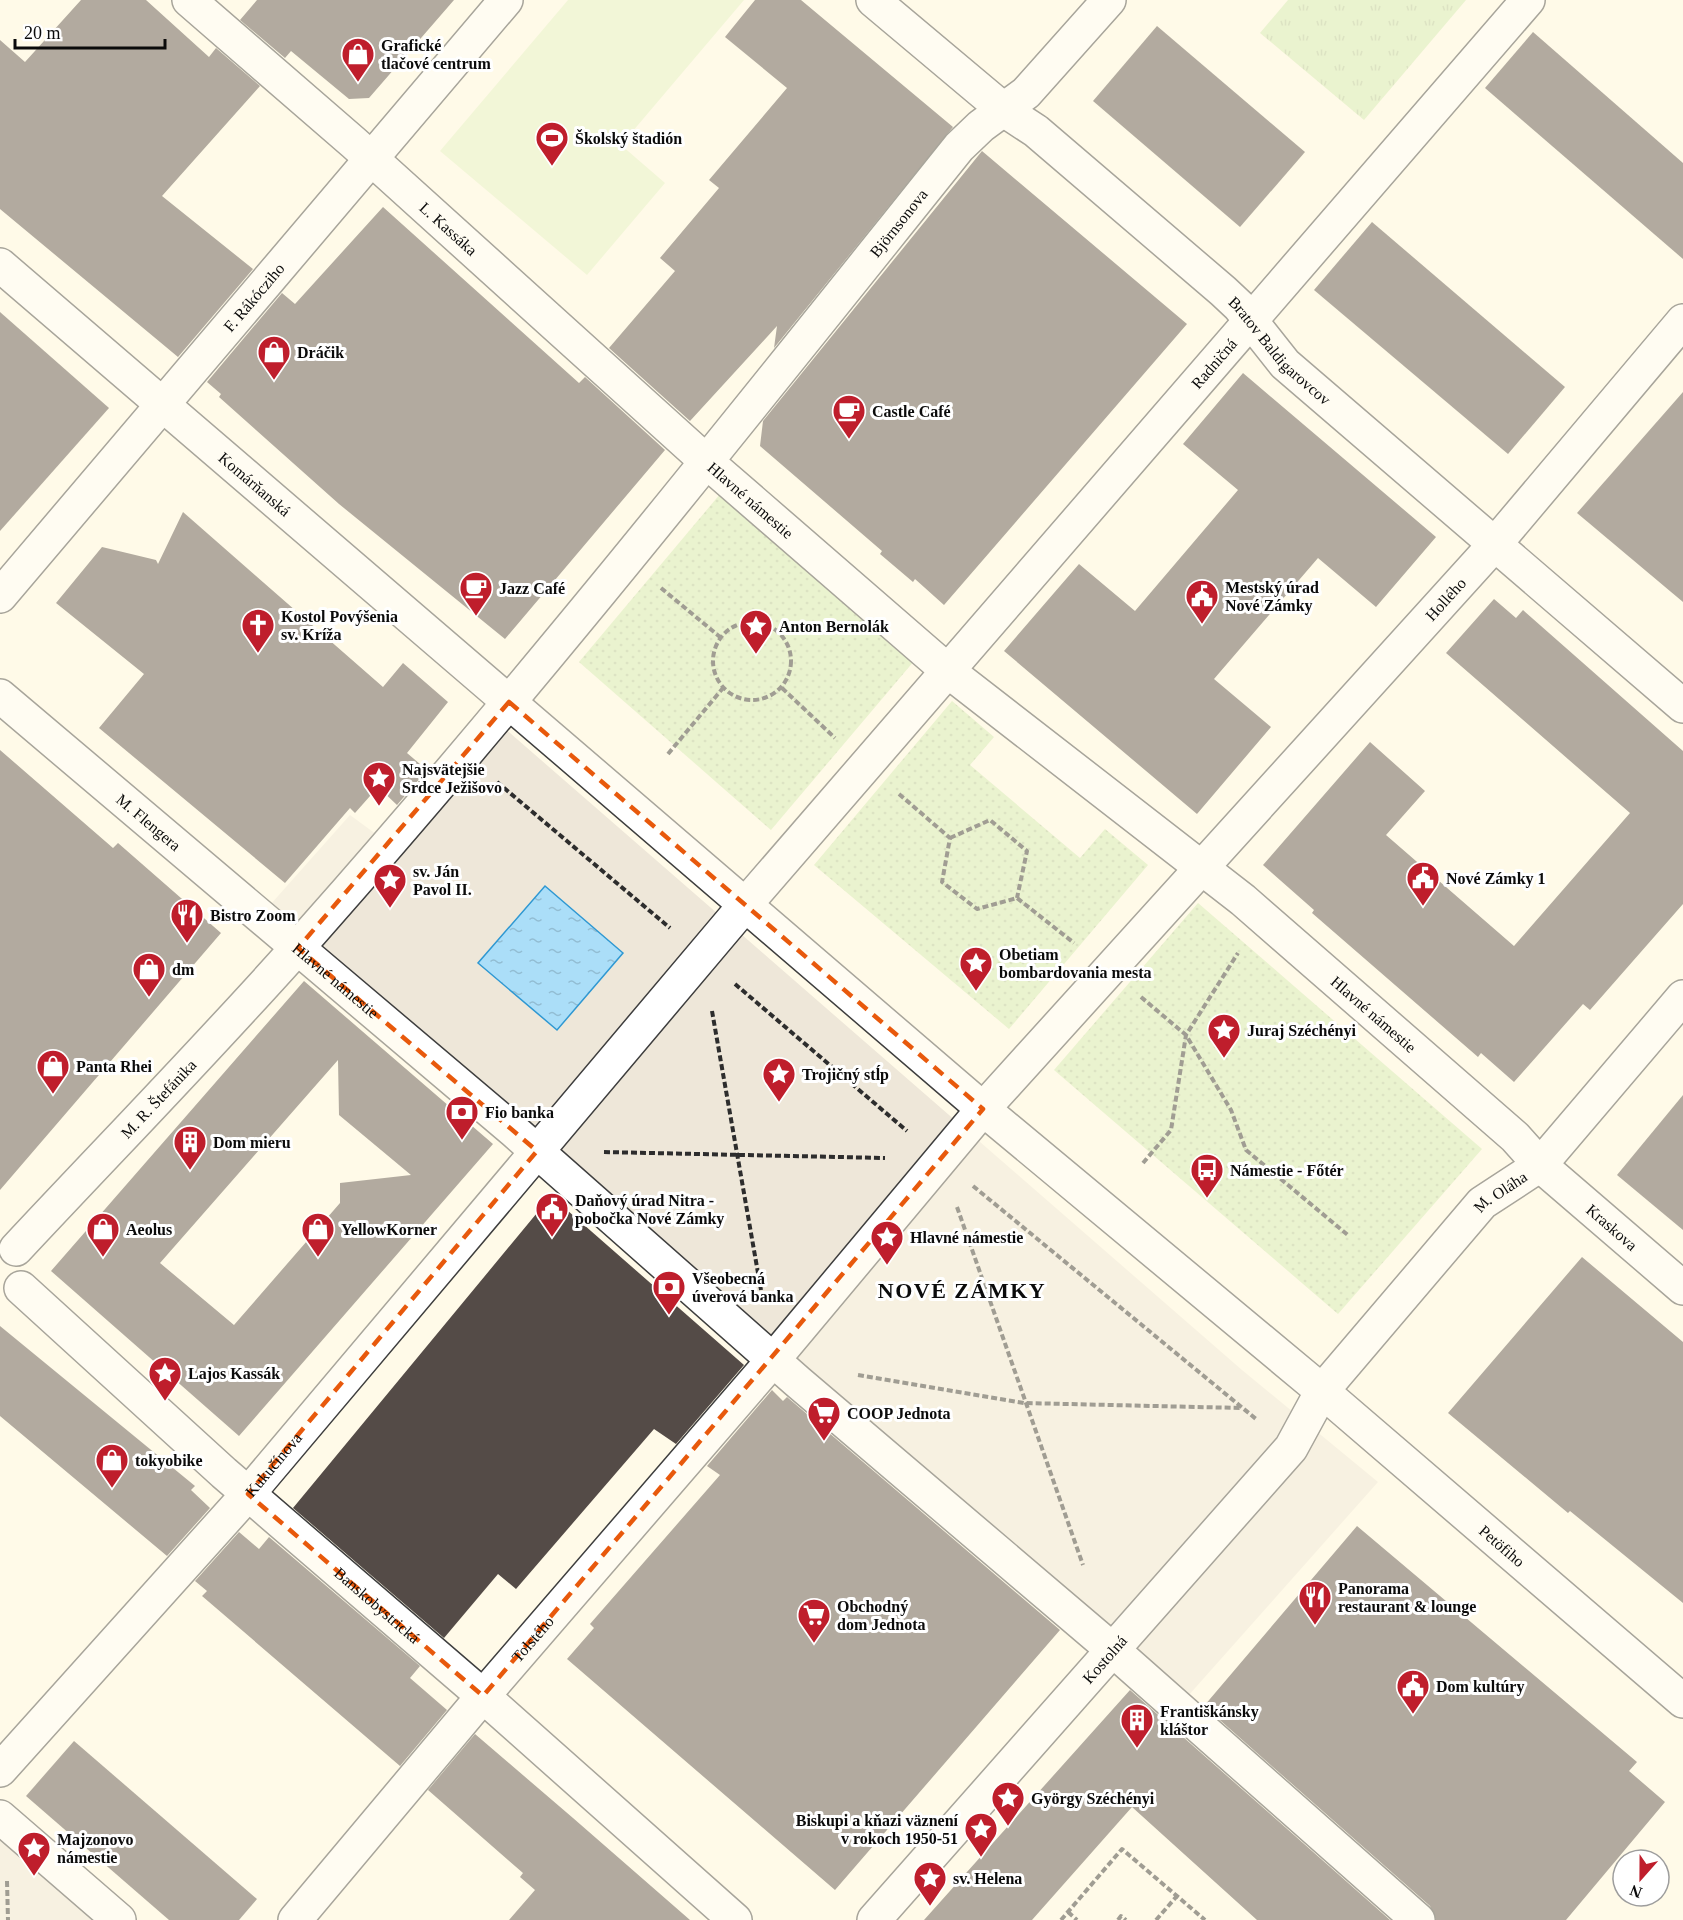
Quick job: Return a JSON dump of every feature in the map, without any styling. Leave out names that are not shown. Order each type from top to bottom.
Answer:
[{"type":"street","name":"L. Kassáka","points":[[189,0],[354,143],[371,161],[707,462]]},
{"type":"street","name":"F. Rákócziho","points":[[0,596],[165,405],[507,0]]},
{"type":"street","name":"Bratov Baldigarovcov","points":[[873,0],[1004,110],[1036,131],[1187,260],[1239,306],[1285,364],[1683,706]]},
{"type":"street","name":"Björnsonova","points":[[707,462],[959,147],[1048,71],[1109,0]]},
{"type":"street","name":"Radničná","points":[[948,671],[1528,0]]},
{"type":"street","name":"Komárňanská","points":[[0,265],[509,702]]},
{"type":"street","name":"Hollého","points":[[1201,869],[1495,544],[1683,321]]},
{"type":"street","name":"Hlavné námestie","points":[[1418,1920],[1114,1651],[773,1360],[537,1151],[298,948],[509,702],[707,462],[948,671],[1262,916],[1515,1137],[1540,1166]]},
{"type":"street","points":[[537,1151],[745,905],[948,671]]},
{"type":"street","name":"M. Flengera","points":[[0,696],[298,948]]},
{"type":"street","points":[[509,702],[983,1109],[1322,1391]]},
{"type":"street","points":[[773,1360],[983,1109],[1201,869]]},
{"type":"street","name":"M. R. Štefánika","points":[[8,1245],[298,948]]},
{"type":"street","name":"M. Oláha","points":[[1322,1391],[1482,1203],[1540,1166],[1683,997]]},
{"type":"street","name":"Kukučínova","points":[[0,1770],[248,1494],[537,1151]]},
{"type":"street","name":"Kraskova","points":[[1540,1166],[1683,1288]]},
{"type":"street","points":[[8,1245],[26,1267],[11,1294]]},
{"type":"street","name":"Banskobystrická","points":[[11,1294],[483,1696],[735,1920]]},
{"type":"street","name":"Tolstého","points":[[295,1920],[483,1696],[773,1360]]},
{"type":"street","name":"Kostolná","points":[[874,1920],[1291,1448],[1322,1391]]},
{"type":"street","name":"Petöfiho","points":[[1322,1391],[1683,1701]]},
{"type":"street","points":[[0,1817],[119,1920]]},
{"type":"path","points":[[627,559],[720,637]]},
{"type":"path","points":[[751,621],[776,628],[785,638],[792,663],[789,676],[782,688],[772,696],[746,700],[723,688],[716,678],[713,665],[714,652],[720,637],[738,624],[751,621]]},
{"type":"path","points":[[668,754],[723,688]]},
{"type":"path","points":[[465,754],[941,1160],[1291,1448]]},
{"type":"path","points":[[950,838],[990,820],[1027,851],[1017,898]]},
{"type":"path","points":[[1143,1163],[1170,1130],[1186,1035],[1262,916]]},
{"type":"path","points":[[702,956],[761,1292]]},
{"type":"path","points":[[537,1151],[941,1160]]},
{"type":"path","points":[[941,1160],[1024,1403],[1085,1572]]},
{"type":"path","points":[[853,1374],[1024,1403],[1242,1408]]},
{"type":"path","points":[[1061,1920],[1122,1849],[1205,1920]]},
{"type":"path","points":[[1156,1920],[1177,1896]]},
{"type":"path","points":[[1068,1912],[1077,1920]]},
{"type":"path","points":[[1118,1920],[1121,1916],[1126,1920]]},
{"type":"highlighted area","points":[[509,702],[983,1109],[483,1696],[248,1494],[537,1151],[298,948]]},
{"type":"green space","points":[[568,0],[744,0],[621,145],[665,183],[587,275],[440,151]]},
{"type":"green space","points":[[1288,0],[1466,0],[1364,120],[1260,33]]},
{"type":"green space","points":[[726,487],[920,654],[771,830],[579,662]]},
{"type":"green space","points":[[952,701],[994,737],[970,765],[1080,858],[1105,829],[1148,865],[1009,1029],[814,865]]},
{"type":"green space","points":[[1198,903],[1482,1149],[1338,1314],[1054,1070]]},
{"type":"shaded area","name":"Hlavné námestie","points":[[487,713],[1242,1370],[1378,1482],[1172,1714],[254,923],[350,815],[384,840]]},
{"type":"shaded area","name":"Majzonovo námestie","points":[[0,1833],[119,1920],[0,1920]]},
{"type":"water","points":[[545,886],[623,953],[557,1030],[478,963]]},
{"type":"building","points":[[81,0],[146,0],[209,57],[216,48],[260,86],[162,196],[253,269],[178,357],[0,209],[0,40],[25,62]]},
{"type":"building","points":[[257,0],[454,0],[369,98],[349,99],[291,51],[285,58],[240,20]]},
{"type":"building","points":[[755,0],[801,0],[953,127],[774,348],[777,326],[690,421],[609,348],[675,271],[660,258],[719,188],[709,180],[787,88],[725,37]]},
{"type":"building","points":[[1157,26],[1305,152],[1240,227],[1093,101]]},
{"type":"building","points":[[1533,32],[1683,163],[1683,259],[1485,88]]},
{"type":"building","points":[[982,151],[1187,324],[944,605],[915,579],[913,582],[880,554],[882,551],[760,446],[763,421]]},
{"type":"building","points":[[383,207],[579,383],[585,377],[665,450],[505,639],[339,504],[219,397],[221,394],[207,382],[282,293],[295,304]]},
{"type":"building","points":[[1372,222],[1565,387],[1508,454],[1314,290]]},
{"type":"building","points":[[0,312],[109,408],[0,531]]},
{"type":"building","points":[[1243,373],[1436,537],[1376,607],[1318,558],[1214,679],[1271,727],[1197,814],[1004,651],[1079,564],[1135,611],[1238,490],[1183,444]]},
{"type":"building","points":[[1683,392],[1683,602],[1577,513]]},
{"type":"building","points":[[183,512],[383,687],[403,663],[448,702],[407,753],[427,770],[397,805],[378,787],[355,813],[350,808],[285,883],[99,728],[144,674],[56,603],[102,547],[156,560],[158,564]]},
{"type":"building","points":[[1494,599],[1516,618],[1523,610],[1683,751],[1683,904],[1590,1010],[1583,1004],[1514,1082],[1481,1053],[1478,1057],[1312,913],[1314,910],[1263,865],[1370,742],[1425,791],[1386,835],[1514,946],[1630,813],[1446,653]]},
{"type":"building","points":[[0,750],[113,848],[118,843],[221,933],[0,1190]]},
{"type":"building","points":[[304,981],[493,1144],[239,1436],[51,1271]],"holes":[[[338,1060],[339,1115],[411,1175],[340,1183],[340,1203],[234,1325],[160,1263]]]},
{"type":"building","points":[[1683,1095],[1683,1230],[1617,1175]]},
{"type":"building","points":[[551,1196],[744,1365],[676,1444],[654,1429],[516,1589],[498,1574],[444,1638],[293,1508]]},
{"type":"building","points":[[1582,1257],[1683,1342],[1683,1603],[1570,1511],[1568,1513],[1448,1413]]},
{"type":"building","points":[[0,1326],[195,1486],[191,1490],[210,1508],[167,1556],[0,1416]]},
{"type":"building","name":"Obchodný dom Jednota","points":[[772,1390],[783,1401],[787,1397],[1060,1630],[835,1890],[567,1659],[594,1628],[590,1624],[720,1475],[707,1466]]},
{"type":"building","name":"Dom kultúry","points":[[1357,1526],[1637,1762],[1629,1771],[1665,1802],[1626,1848],[1611,1848],[1611,1866],[1566,1920],[1436,1920],[1430,1906],[1204,1706]]},
{"type":"building","points":[[239,1532],[259,1549],[269,1537],[420,1666],[410,1678],[447,1710],[400,1766],[202,1596],[207,1591],[195,1581]]},
{"type":"building","name":"Františkánsky kláštor","points":[[1130,1690],[1390,1920],[1257,1920],[1132,1807],[1032,1920],[924,1920]]},
{"type":"building","points":[[475,1734],[690,1920],[509,1920],[535,1890],[520,1877],[523,1873],[428,1790]]},
{"type":"building","points":[[74,1741],[257,1899],[239,1920],[169,1920],[26,1796]]},
{"type":"place","name":"Grafické tlačové centrum","points":[[358,83]]},
{"type":"place","name":"Školský štadión","points":[[552,167]]},
{"type":"place","name":"Dráčik","points":[[274,381]]},
{"type":"place","name":"Castle Café","points":[[849,440]]},
{"type":"place","name":"Jazz Café","points":[[476,617]]},
{"type":"place","name":"Mestský úrad Nové Zámky","points":[[1202,625]]},
{"type":"place","name":"Kostol Povýšenia sv. Kríža","points":[[258,654]]},
{"type":"place","name":"Anton Bernolák","points":[[756,655]]},
{"type":"place","name":"Najsvätejšie Srdce Ježišovo","points":[[379,807]]},
{"type":"place","name":"Nové Zámky 1","points":[[1423,907]]},
{"type":"place","name":"sv. Ján Pavol II.","points":[[390,909]]},
{"type":"place","name":"Bistro Zoom","points":[[187,944]]},
{"type":"place","name":"Obetiam bombardovania mesta","points":[[976,992]]},
{"type":"place","name":"dm","points":[[149,998]]},
{"type":"place","name":"Juraj Széchényi","points":[[1224,1059]]},
{"type":"place","name":"Panta Rhei","points":[[53,1095]]},
{"type":"place","name":"Trojičný stĺp","points":[[779,1103]]},
{"type":"place","name":"Fio banka","points":[[462,1141]]},
{"type":"place","name":"Dom mieru","points":[[190,1171]]},
{"type":"place","name":"Námestie - Főtér","points":[[1207,1199]]},
{"type":"place","name":"Daňový úrad Nitra - pobočka Nové Zámky","points":[[552,1238]]},
{"type":"place","name":"Aeolus","points":[[103,1258]]},
{"type":"place","name":"YellowKorner","points":[[318,1258]]},
{"type":"place","name":"Hlavné námestie","points":[[887,1266]]},
{"type":"place","name":"Všeobecná úverová banka","points":[[669,1316]]},
{"type":"place","name":"Lajos Kassák","points":[[165,1402]]},
{"type":"place","name":"COOP Jednota","points":[[824,1442]]},
{"type":"place","name":"tokyobike","points":[[112,1489]]},
{"type":"place","name":"Panorama restaurant & lounge","points":[[1315,1626]]},
{"type":"place","name":"Obchodný dom Jednota","points":[[814,1644]]},
{"type":"place","name":"Dom kultúry","points":[[1413,1715]]},
{"type":"place","name":"Františkánsky kláštor","points":[[1137,1749]]},
{"type":"place","name":"György Széchényi","points":[[1008,1827]]},
{"type":"place","name":"Biskupi a kňazi väznení v rokoch 1950-51","points":[[981,1858]]},
{"type":"place","name":"Majzonovo námestie","points":[[34,1877]]},
{"type":"place","name":"sv. Helena","points":[[930,1907]]},
{"type":"district","name":"NOVÉ ZÁMKY","points":[[962,1290]]}]
